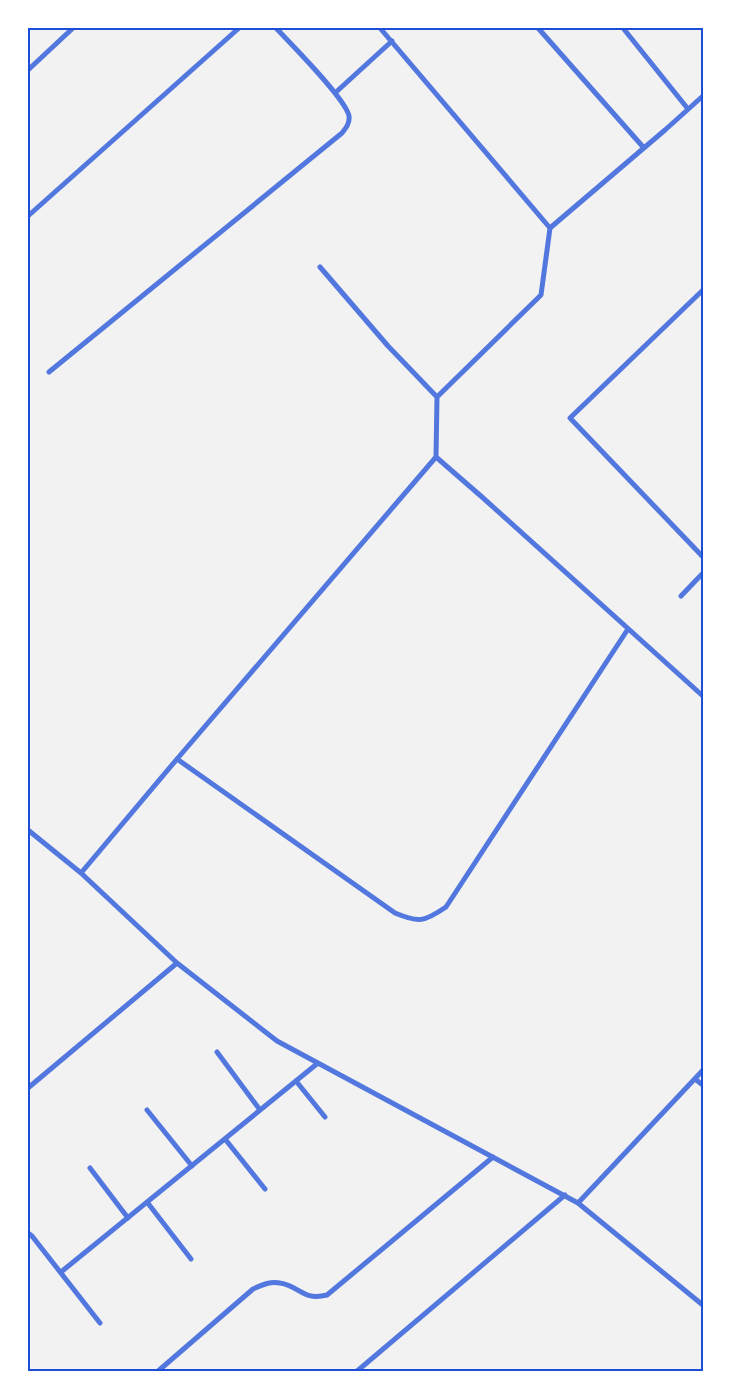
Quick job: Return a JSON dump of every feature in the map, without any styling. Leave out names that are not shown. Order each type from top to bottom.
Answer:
[{"type":"street","points":[[28,70],[73,28]]},
{"type":"street","points":[[28,216],[239,28]]},
{"type":"street","points":[[49,372],[342,133],[348,126],[349,116],[335,93],[276,28]]},
{"type":"street","points":[[380,28],[550,228]]},
{"type":"street","points":[[538,28],[644,148]]},
{"type":"street","points":[[623,28],[688,108]]},
{"type":"street","points":[[335,93],[392,41]]},
{"type":"street","points":[[81,873],[436,457],[437,397],[541,295],[550,228],[704,95]]},
{"type":"street","points":[[320,266],[388,346],[437,397]]},
{"type":"street","points":[[704,289],[570,418],[704,558]]},
{"type":"street","points":[[436,457],[704,697]]},
{"type":"street","points":[[681,596],[704,572]]},
{"type":"street","points":[[177,759],[395,913],[410,919],[422,920],[446,908],[628,629]]},
{"type":"street","points":[[28,830],[81,873],[177,963],[277,1041],[578,1202],[704,1306]]},
{"type":"street","points":[[28,1088],[177,963]]},
{"type":"street","points":[[217,1052],[260,1110]]},
{"type":"street","points":[[61,1272],[318,1063]]},
{"type":"street","points":[[578,1202],[704,1070]]},
{"type":"street","points":[[695,1079],[704,1086]]},
{"type":"street","points":[[296,1080],[325,1117]]},
{"type":"street","points":[[147,1110],[192,1166]]},
{"type":"street","points":[[224,1139],[265,1189]]},
{"type":"street","points":[[158,1372],[253,1289],[265,1283],[280,1283],[291,1286],[309,1296],[327,1295],[493,1157]]},
{"type":"street","points":[[90,1168],[128,1218]]},
{"type":"street","points":[[356,1372],[565,1195]]},
{"type":"street","points":[[147,1202],[191,1259]]},
{"type":"street","points":[[28,1233],[100,1323]]}]
